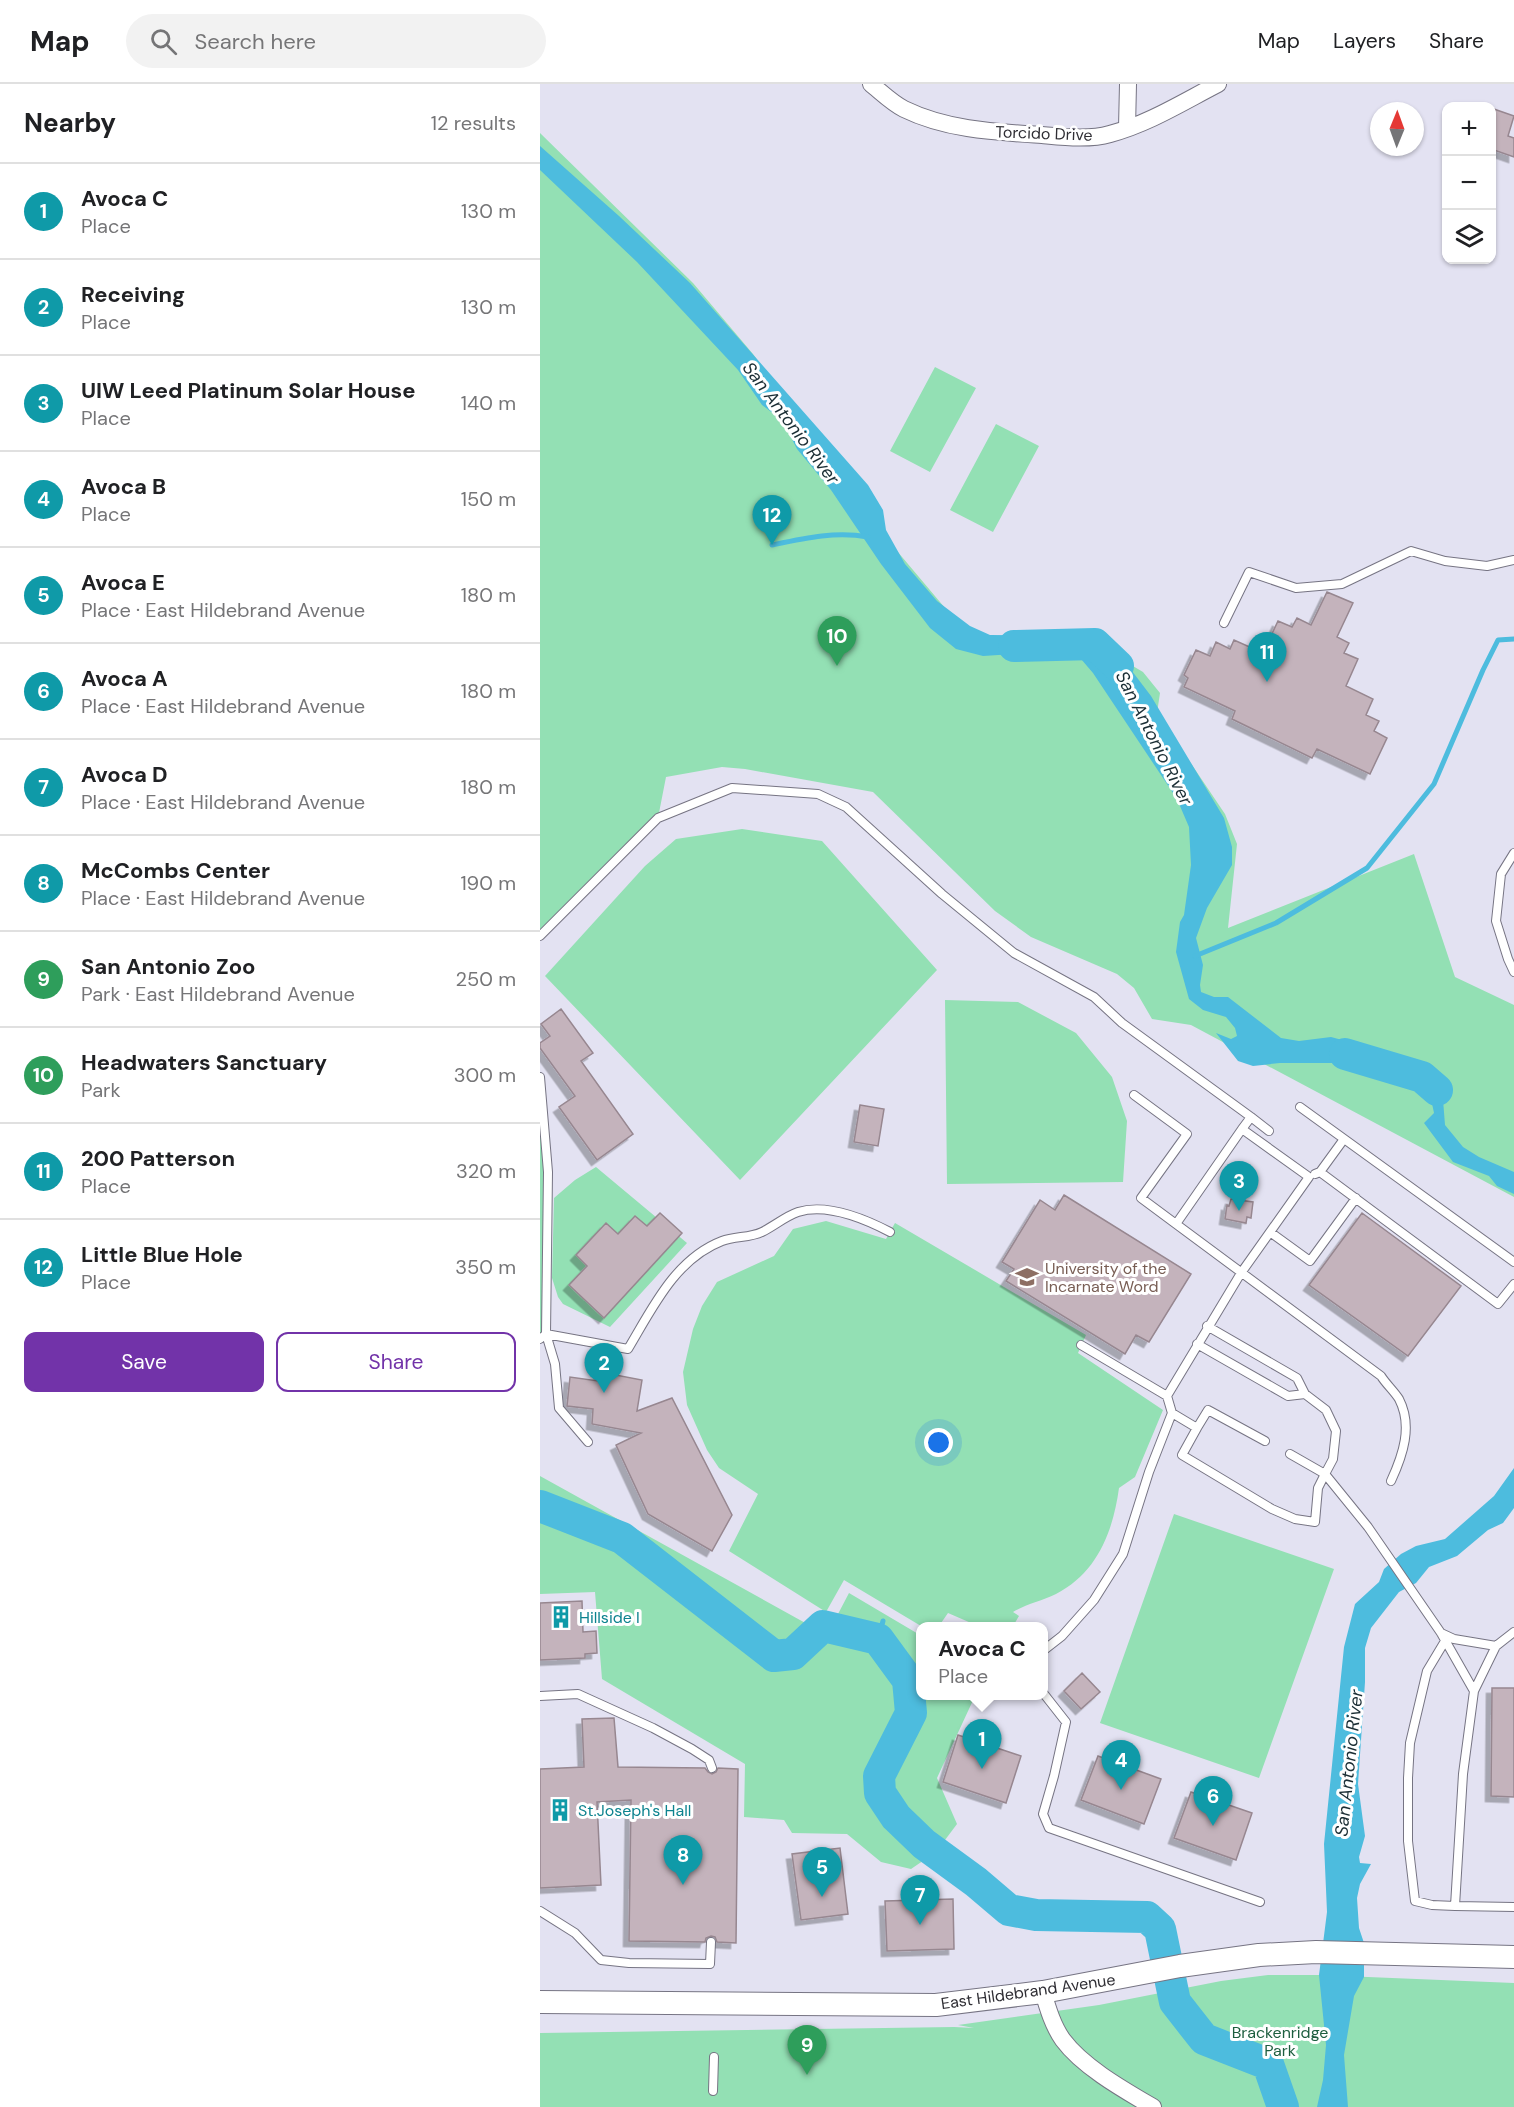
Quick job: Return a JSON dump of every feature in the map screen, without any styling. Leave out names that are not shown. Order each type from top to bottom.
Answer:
[{"type":"main road","name":"East Hildebrand Avenue","points":[[540,2002],[936,2005],[1043,1992],[1180,1966],[1259,1955],[1316,1952],[1514,1957]]},
{"type":"street","name":"Torcido Drive","points":[[871,84],[901,108],[972,130],[1076,137],[1108,135],[1127,128],[1218,84]]},
{"type":"street","points":[[1127,128],[1128,84]]},
{"type":"street","points":[[1043,1992],[1052,2022],[1069,2048],[1110,2082],[1153,2107]]},
{"type":"lane","points":[[1224,623],[1249,572],[1296,588],[1342,584],[1411,551],[1445,561],[1487,566],[1514,560]]},
{"type":"lane","points":[[540,936],[658,818],[732,788],[819,794],[846,807],[942,894],[1014,953],[1094,997],[1122,1023],[1269,1131]]},
{"type":"lane","points":[[1514,853],[1501,874],[1496,921],[1514,972]]},
{"type":"lane","points":[[540,1077],[548,1172],[543,1336],[555,1364],[559,1408],[588,1442]]},
{"type":"lane","points":[[1134,1095],[1187,1134],[1141,1198],[1381,1376],[1399,1400],[1407,1428],[1403,1454],[1391,1481]]},
{"type":"lane","points":[[1300,1107],[1514,1262]]},
{"type":"lane","points":[[1176,1224],[1251,1117]]},
{"type":"lane","points":[[1242,1129],[1310,1177]]},
{"type":"lane","points":[[1167,1396],[1241,1272],[1310,1177],[1320,1172],[1344,1139]]},
{"type":"lane","points":[[1320,1172],[1498,1304],[1514,1284]]},
{"type":"lane","points":[[1270,1233],[1310,1261],[1356,1198]]},
{"type":"lane","points":[[543,1336],[628,1349],[667,1283],[697,1256],[722,1241],[760,1233],[798,1212],[826,1210],[874,1224],[890,1232]]},
{"type":"lane","points":[[1207,1326],[1297,1378],[1305,1394],[1326,1410],[1336,1431],[1333,1459],[1318,1488],[1315,1522],[1295,1520],[1272,1509],[1182,1455],[1209,1410],[1265,1441]]},
{"type":"lane","points":[[1197,1344],[1288,1396],[1305,1394]]},
{"type":"lane","points":[[1048,1647],[1062,1636],[1094,1600],[1123,1554],[1149,1472],[1172,1413],[1167,1396],[1081,1345]]},
{"type":"lane","points":[[1172,1413],[1197,1428]]},
{"type":"lane","points":[[1290,1454],[1325,1474],[1368,1527],[1443,1637],[1474,1691]]},
{"type":"lane","points":[[1455,1906],[1462,1774],[1474,1691],[1496,1646],[1514,1632]]},
{"type":"lane","points":[[1443,1637],[1496,1646]]},
{"type":"lane","points":[[1443,1637],[1427,1671],[1410,1743],[1408,1820],[1415,1901],[1432,1905],[1514,1907]]},
{"type":"lane","points":[[540,1696],[578,1694],[653,1728],[692,1749],[709,1760],[712,1768]]},
{"type":"lane","points":[[1048,1699],[1066,1722],[1043,1814],[1049,1828],[1260,1902]]},
{"type":"lane","points":[[540,1911],[575,1933],[601,1960],[629,1964],[710,1964],[711,1942]]},
{"type":"lane","points":[[713,2091],[714,2057]]},
{"type":"green space","points":[[540,133],[693,283],[753,354],[881,532],[956,621],[994,652],[1023,661],[1091,653],[1116,656],[1143,672],[1160,693],[1157,713],[1225,814],[1237,844],[1228,928],[1414,854],[1455,977],[1514,1005],[1514,1197],[1191,1025],[1152,1019],[1134,988],[1117,974],[1031,937],[995,911],[873,792],[722,767],[666,777],[658,818],[540,936]]},
{"type":"green space","points":[[935,367],[976,388],[930,472],[890,451]]},
{"type":"green space","points":[[996,424],[1039,446],[993,532],[950,510]]},
{"type":"green space","points":[[742,829],[822,841],[937,970],[740,1180],[545,976],[645,866],[676,839]]},
{"type":"green space","points":[[945,1000],[1018,1002],[1076,1033],[1112,1077],[1127,1121],[1123,1182],[947,1184]]},
{"type":"green space","points":[[540,1077],[548,1172],[546,1334],[540,1339]]},
{"type":"green space","points":[[596,1167],[687,1243],[610,1327],[563,1304],[558,1297],[552,1278],[554,1198],[575,1180]]},
{"type":"green space","points":[[826,1221],[886,1239],[895,1223],[1086,1335],[1078,1353],[1163,1410],[1135,1477],[1119,1488],[1107,1535],[1092,1563],[1082,1575],[1056,1594],[1013,1612],[1019,1616],[1015,1622],[969,1622],[948,1613],[942,1622],[916,1623],[844,1580],[826,1612],[729,1551],[758,1494],[719,1468],[707,1450],[687,1405],[683,1372],[693,1329],[702,1306],[717,1282],[774,1256],[793,1229]]},
{"type":"green space","points":[[540,1476],[827,1635],[849,1593],[916,1633],[916,1700],[973,1700],[937,1778],[957,1824],[936,1852],[911,1869],[881,1862],[847,1834],[792,1833],[784,1820],[744,1817],[745,1764],[602,1679],[595,1592],[540,1594]]},
{"type":"green space","points":[[1174,1514],[1334,1569],[1259,1778],[1100,1723]]},
{"type":"green space","name":"Brackenridge Park","points":[[1268,1975],[1514,1983],[1514,2107],[540,2107],[540,2033],[974,2028],[958,2025],[1099,2005],[1221,1981]]},
{"type":"water","points":[[540,146],[690,283],[868,485],[883,510],[886,530],[905,564],[937,601],[970,626],[990,635],[1070,636],[1048,652],[983,656],[956,649],[930,628],[881,564],[831,490],[797,449],[782,420],[762,405],[738,370],[637,262],[540,170]]},
{"type":"water","points":[[1095,633],[1103,633],[1151,696],[1224,818],[1232,847],[1232,865],[1207,908],[1196,938],[1203,965],[1201,992],[1214,997],[1228,997],[1281,1038],[1299,1041],[1331,1037],[1390,1053],[1429,1073],[1442,1087],[1445,1125],[1463,1147],[1479,1157],[1514,1172],[1514,1194],[1497,1186],[1489,1176],[1453,1162],[1424,1123],[1434,1113],[1430,1094],[1392,1065],[1379,1070],[1375,1076],[1338,1063],[1280,1063],[1253,1066],[1238,1061],[1216,1033],[1231,1039],[1237,1036],[1235,1028],[1226,1017],[1203,1010],[1189,999],[1176,952],[1191,865],[1189,827],[1177,799],[1093,673],[1075,652]]},
{"type":"water","points":[[1514,1468],[1514,1508],[1503,1523],[1488,1530],[1457,1556],[1429,1567],[1416,1583],[1399,1592],[1371,1628],[1365,1648],[1358,1784],[1365,1836],[1359,1857],[1360,1863],[1371,1864],[1360,1884],[1357,1898],[1359,1928],[1364,1943],[1364,1977],[1354,1996],[1344,2055],[1348,2107],[1317,2107],[1323,2080],[1326,2045],[1319,1975],[1327,1912],[1324,1844],[1344,1647],[1355,1604],[1379,1582],[1384,1569],[1401,1554],[1416,1546],[1445,1539],[1494,1496]]},
{"type":"building","points":[[1496,110],[1514,116],[1508,136],[1514,138],[1514,157],[1496,151]]},
{"type":"building","points":[[1327,592],[1353,603],[1337,637],[1349,643],[1344,653],[1358,659],[1346,686],[1373,699],[1366,715],[1379,721],[1374,731],[1387,738],[1370,774],[1317,749],[1312,758],[1232,719],[1235,711],[1184,687],[1188,678],[1184,675],[1196,650],[1210,656],[1216,642],[1230,649],[1234,640],[1263,653],[1278,621],[1292,627],[1297,618],[1311,625]]},
{"type":"building","points":[[561,1009],[593,1053],[581,1061],[633,1134],[597,1160],[559,1107],[575,1096],[540,1048],[540,1043],[550,1036],[541,1024]]},
{"type":"building","points":[[860,1105],[884,1109],[878,1146],[854,1142]]},
{"type":"building","points":[[1064,1195],[1191,1274],[1149,1342],[1136,1335],[1125,1354],[1006,1281],[1014,1269],[1002,1262],[1040,1200],[1055,1210]]},
{"type":"building","points":[[1231,1199],[1253,1202],[1251,1218],[1247,1217],[1246,1223],[1225,1219],[1227,1205],[1229,1206]]},
{"type":"building","points":[[660,1213],[682,1233],[604,1318],[569,1285],[587,1266],[576,1255],[606,1223],[618,1234],[635,1216],[647,1226]]},
{"type":"building","points":[[1362,1213],[1461,1286],[1408,1356],[1309,1285]]},
{"type":"building","points":[[600,1372],[642,1380],[637,1411],[672,1398],[732,1515],[712,1551],[648,1514],[616,1445],[641,1433],[592,1424],[593,1409],[567,1406],[570,1377],[598,1381]]},
{"type":"building","name":"Hillside I","points":[[582,1601],[583,1632],[596,1631],[597,1653],[585,1654],[585,1658],[540,1660],[540,1603]]},
{"type":"building","points":[[1082,1673],[1100,1692],[1081,1709],[1064,1691]]},
{"type":"building","points":[[1492,1688],[1514,1688],[1514,1797],[1491,1796]]},
{"type":"building","points":[[614,1718],[618,1767],[705,1768],[712,1774],[718,1768],[738,1769],[736,1943],[717,1942],[715,1937],[711,1936],[706,1938],[705,1942],[629,1941],[631,1800],[597,1802],[601,1885],[540,1888],[540,1769],[584,1767],[582,1719]]},
{"type":"building","points":[[958,1735],[1021,1756],[1006,1803],[943,1782]]},
{"type":"building","points":[[1098,1756],[1161,1779],[1144,1824],[1081,1800]]},
{"type":"building","points":[[1191,1792],[1252,1813],[1236,1860],[1174,1838]]},
{"type":"building","points":[[840,1848],[848,1914],[801,1920],[792,1854]]},
{"type":"building","points":[[953,1899],[954,1949],[887,1951],[885,1901]]},
{"type":"waterway","points":[[772,545],[832,535],[868,537]]},
{"type":"waterway","points":[[1195,956],[1276,923],[1367,868],[1434,784],[1498,640],[1514,639]]},
{"type":"waterway","name":"San Antonio River","points":[[1014,646],[1095,644],[1118,666]]},
{"type":"waterway","name":"San Antonio River","points":[[1345,1054],[1422,1077],[1437,1090]]},
{"type":"waterway","points":[[540,1506],[622,1538],[774,1656],[793,1654],[823,1626],[878,1639],[908,1680],[911,1713],[879,1776],[880,1793],[896,1817],[924,1844],[976,1882],[1009,1910],[1036,1915],[1147,1917],[1160,1929],[1175,2002],[1204,2039],[1268,2064],[1283,2107]]},
{"type":"waterway","points":[[878,1639],[883,1621]]},
{"type":"place","name":"Little Blue Hole","points":[[772,545]]},
{"type":"place","name":"Headwaters Sanctuary","points":[[837,666]]},
{"type":"place","name":"200 Patterson","points":[[1267,682]]},
{"type":"place","name":"UIW Leed Platinum Solar House","points":[[1239,1211]]},
{"type":"place","name":"University of the Incarnate Word","points":[[1027,1277]]},
{"type":"place","name":"Receiving","points":[[604,1393]]},
{"type":"place","name":"Hillside I","points":[[561,1617]]},
{"type":"place","name":"Avoca C","points":[[982,1769]]},
{"type":"place","name":"Avoca B","points":[[1121,1790]]},
{"type":"place","name":"St.Joseph's Hall","points":[[560,1810]]},
{"type":"place","name":"Avoca A","points":[[1213,1826]]},
{"type":"place","name":"McCombs Center","points":[[683,1885]]},
{"type":"place","name":"Avoca E","points":[[822,1897]]},
{"type":"place","name":"Avoca D","points":[[920,1925]]},
{"type":"place","name":"San Antonio Zoo","points":[[807,2075]]}]
